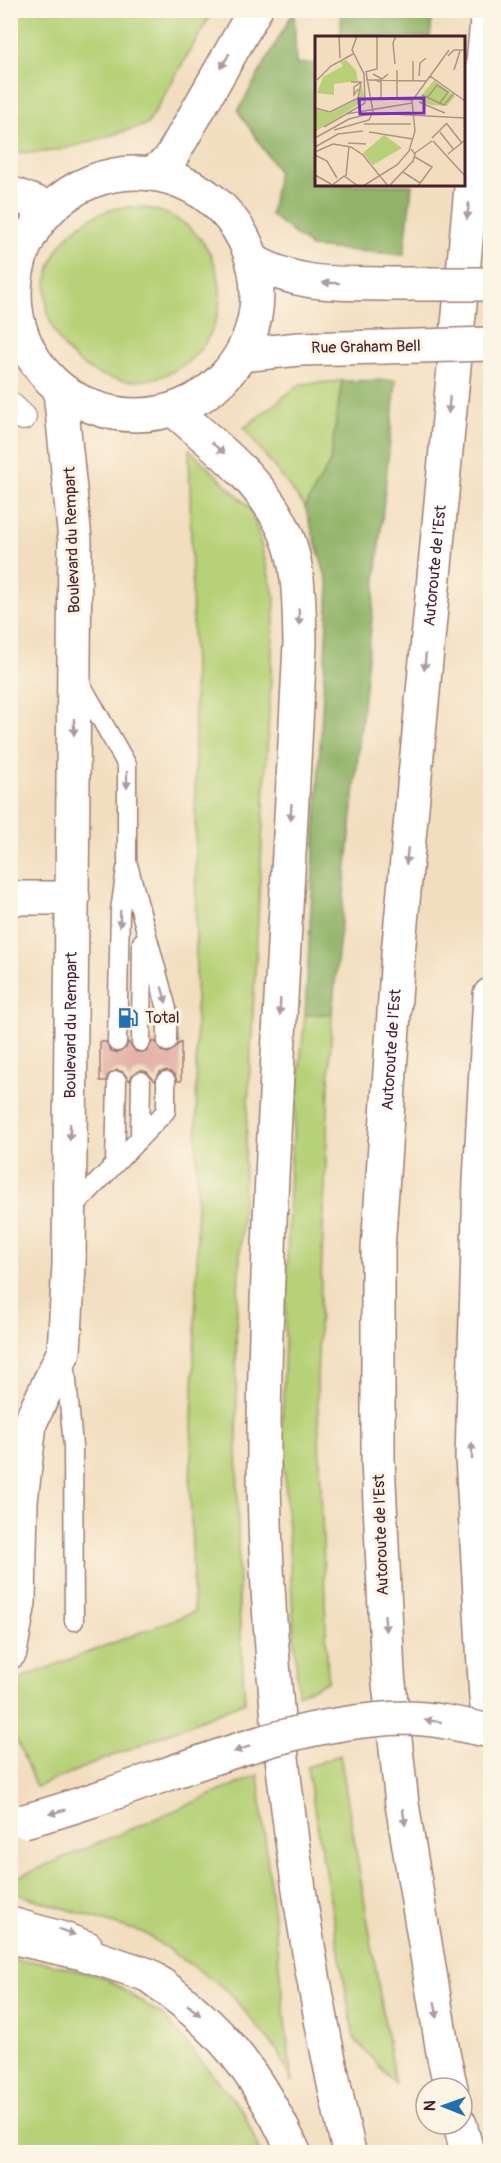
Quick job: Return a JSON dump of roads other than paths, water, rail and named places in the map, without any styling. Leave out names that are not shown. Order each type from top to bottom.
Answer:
[{"type":"main road","points":[[151,174],[169,161],[255,10]]},
{"type":"main road","name":"Autoroute de l’Est","points":[[448,2076],[402,1804],[388,1674],[378,1460],[378,1271],[398,954],[488,10]]},
{"type":"main road","points":[[114,174],[151,174],[185,183],[215,202],[238,229],[253,261],[257,293],[253,325],[241,355],[224,379],[200,397],[174,410],[134,416],[96,410],[60,390],[35,363],[19,329],[12,290],[19,261],[31,232],[50,208],[79,186],[114,174]]},
{"type":"main road","points":[[10,193],[50,208]]},
{"type":"main road","points":[[253,261],[273,272],[301,280],[389,284],[490,284]]},
{"type":"main road","name":"Rue Graham Bell","points":[[241,355],[299,349],[490,344]]},
{"type":"main road","name":"Boulevard du Rempart","points":[[10,1652],[19,1602],[20,1423],[64,1351],[69,1212],[75,540],[60,390]]},
{"type":"main road","points":[[174,410],[236,463],[272,507],[287,536],[295,566],[300,643],[267,1284],[264,1413],[265,1546],[275,1699],[289,1831],[315,1994],[349,2152]]},
{"type":"main road","points":[[10,898],[73,898]]},
{"type":"main road","points":[[17,1822],[77,1807],[302,1730],[408,1718],[490,1730],[486,1698],[472,1457],[478,1215],[490,995]]},
{"type":"main road","points":[[10,1938],[82,1953],[148,1975],[197,2011],[246,2064],[294,2152]]},
{"type":"main road","points":[[463,2136],[468,2152]]},
{"type":"lane","points":[[74,673],[127,765],[127,861],[120,911],[117,1042]]},
{"type":"lane","points":[[127,861],[167,1009],[167,1042]]},
{"type":"lane","points":[[141,1042],[142,919]]},
{"type":"lane","points":[[115,1164],[117,1081]]},
{"type":"lane","points":[[140,1138],[141,1081]]},
{"type":"lane","points":[[69,1212],[166,1111],[166,1081]]},
{"type":"lane","points":[[64,1351],[73,1446],[74,1621]]},
{"type":"lane","points":[[10,1916],[66,1932],[97,1945],[148,1975]]},
{"type":"place","name":"Total","points":[[128,1018]]}]
